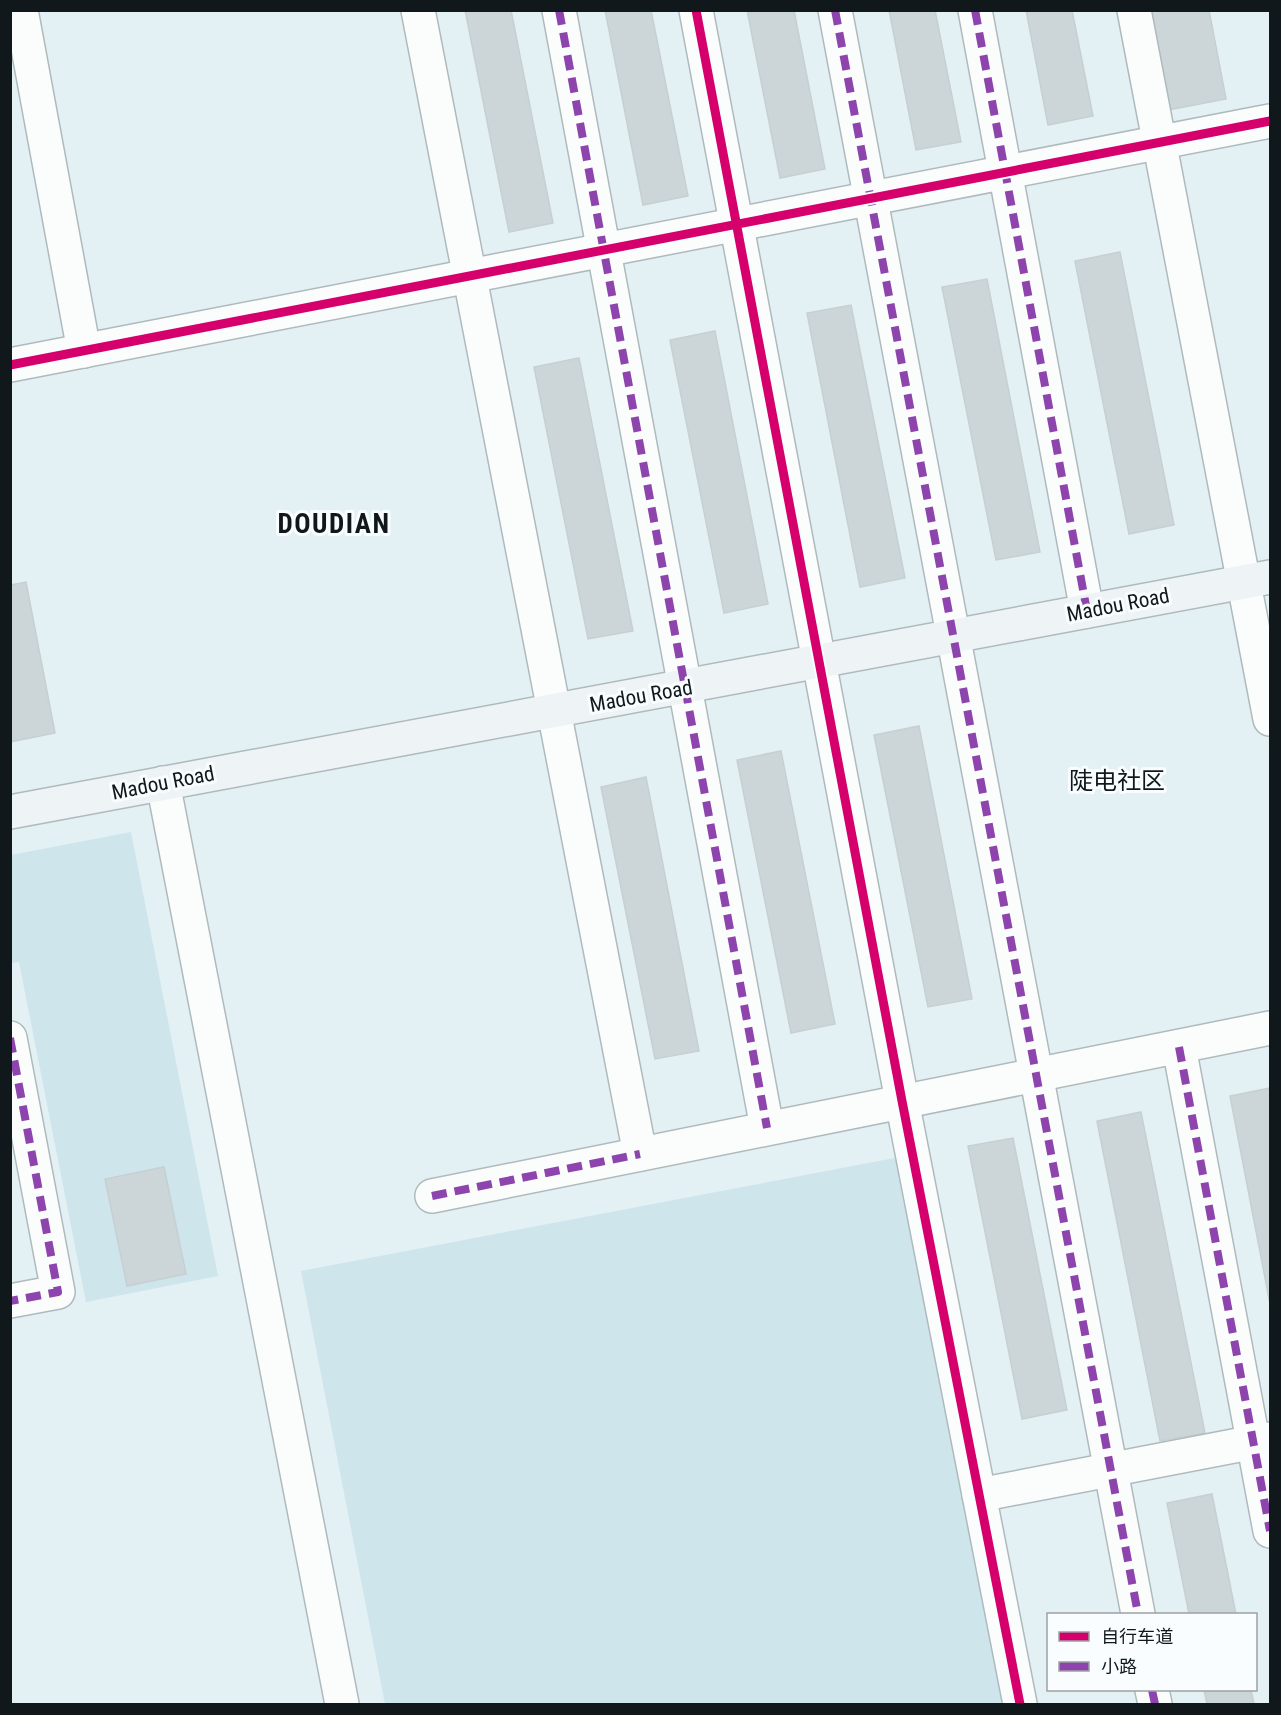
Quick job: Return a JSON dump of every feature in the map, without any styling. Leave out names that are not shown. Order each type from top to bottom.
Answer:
[{"type":"street","points":[[21,10],[84,351]]},
{"type":"street","points":[[418,10],[640,1154]]},
{"type":"street","points":[[559,10],[767,1128]]},
{"type":"street","points":[[696,10],[902,1101],[1020,1704]]},
{"type":"street","points":[[835,10],[1138,1613]]},
{"type":"street","points":[[975,10],[1087,611]]},
{"type":"street","points":[[1134,10],[1159,143],[1257,579],[1270,719]]},
{"type":"street","points":[[10,365],[1270,121]]},
{"type":"street","name":"Madou Road","points":[[10,812],[685,688],[1257,579]]},
{"type":"street","points":[[163,783],[342,1704]]},
{"type":"street","points":[[432,1196],[1270,1028]]},
{"type":"street","points":[[10,1038],[58,1292],[10,1301]]},
{"type":"street","points":[[1179,1047],[1262,1441],[1270,1531]]},
{"type":"street","points":[[979,1495],[1262,1441]]},
{"type":"shaded area","points":[[131,832],[218,1276],[86,1302],[19,962],[11,963],[11,855]]},
{"type":"shaded area","points":[[900,1157],[1006,1704],[385,1704],[301,1271]]},
{"type":"building","points":[[465,10],[511,10],[553,223],[509,232]]},
{"type":"building","points":[[605,10],[651,10],[688,196],[643,205]]},
{"type":"building","points":[[747,10],[794,10],[825,169],[780,178]]},
{"type":"building","points":[[889,10],[935,10],[961,142],[916,150]]},
{"type":"building","points":[[1026,10],[1072,10],[1093,116],[1048,125]]},
{"type":"building","points":[[1149,10],[1209,10],[1226,99],[1168,110]]},
{"type":"building","points":[[1120,252],[1174,525],[1129,534],[1075,261]]},
{"type":"building","points":[[987,279],[1040,552],[996,560],[942,287]]},
{"type":"building","points":[[851,305],[905,578],[860,587],[807,313]]},
{"type":"building","points":[[715,331],[768,604],[724,613],[670,340]]},
{"type":"building","points":[[579,358],[633,631],[588,639],[534,367]]},
{"type":"building","points":[[26,582],[55,733],[10,742],[10,585]]},
{"type":"building","points":[[919,726],[972,999],[928,1007],[874,735]]},
{"type":"building","points":[[781,751],[835,1024],[791,1033],[737,760]]},
{"type":"building","points":[[646,777],[699,1051],[655,1059],[601,787]]},
{"type":"building","points":[[1270,1088],[1270,1304],[1230,1096]]},
{"type":"building","points":[[1141,1112],[1205,1433],[1160,1441],[1097,1121]]},
{"type":"building","points":[[1013,1138],[1067,1410],[1022,1419],[968,1146]]},
{"type":"building","points":[[164,1167],[186,1274],[127,1286],[105,1179]]},
{"type":"building","points":[[1212,1494],[1236,1613],[1189,1613],[1167,1503]]},
{"type":"building","points":[[1204,1691],[1251,1691],[1254,1704],[1207,1704]]},
{"type":"marked path","points":[[559,10],[767,1128]]},
{"type":"marked path","points":[[835,10],[1138,1613]]},
{"type":"marked path","points":[[975,10],[1087,611]]},
{"type":"marked path","points":[[10,1038],[58,1292],[10,1301]]},
{"type":"marked path","points":[[1179,1047],[1270,1531]]},
{"type":"marked path","points":[[432,1196],[640,1154]]},
{"type":"marked path","points":[[1152,1691],[1155,1704]]},
{"type":"cycle path","points":[[696,10],[902,1101],[1020,1704]]},
{"type":"cycle path","points":[[10,365],[1270,121]]},
{"type":"district","name":"DOUDIAN","points":[[334,524]]},
{"type":"district","name":"陡电社区","points":[[1117,781]]}]
